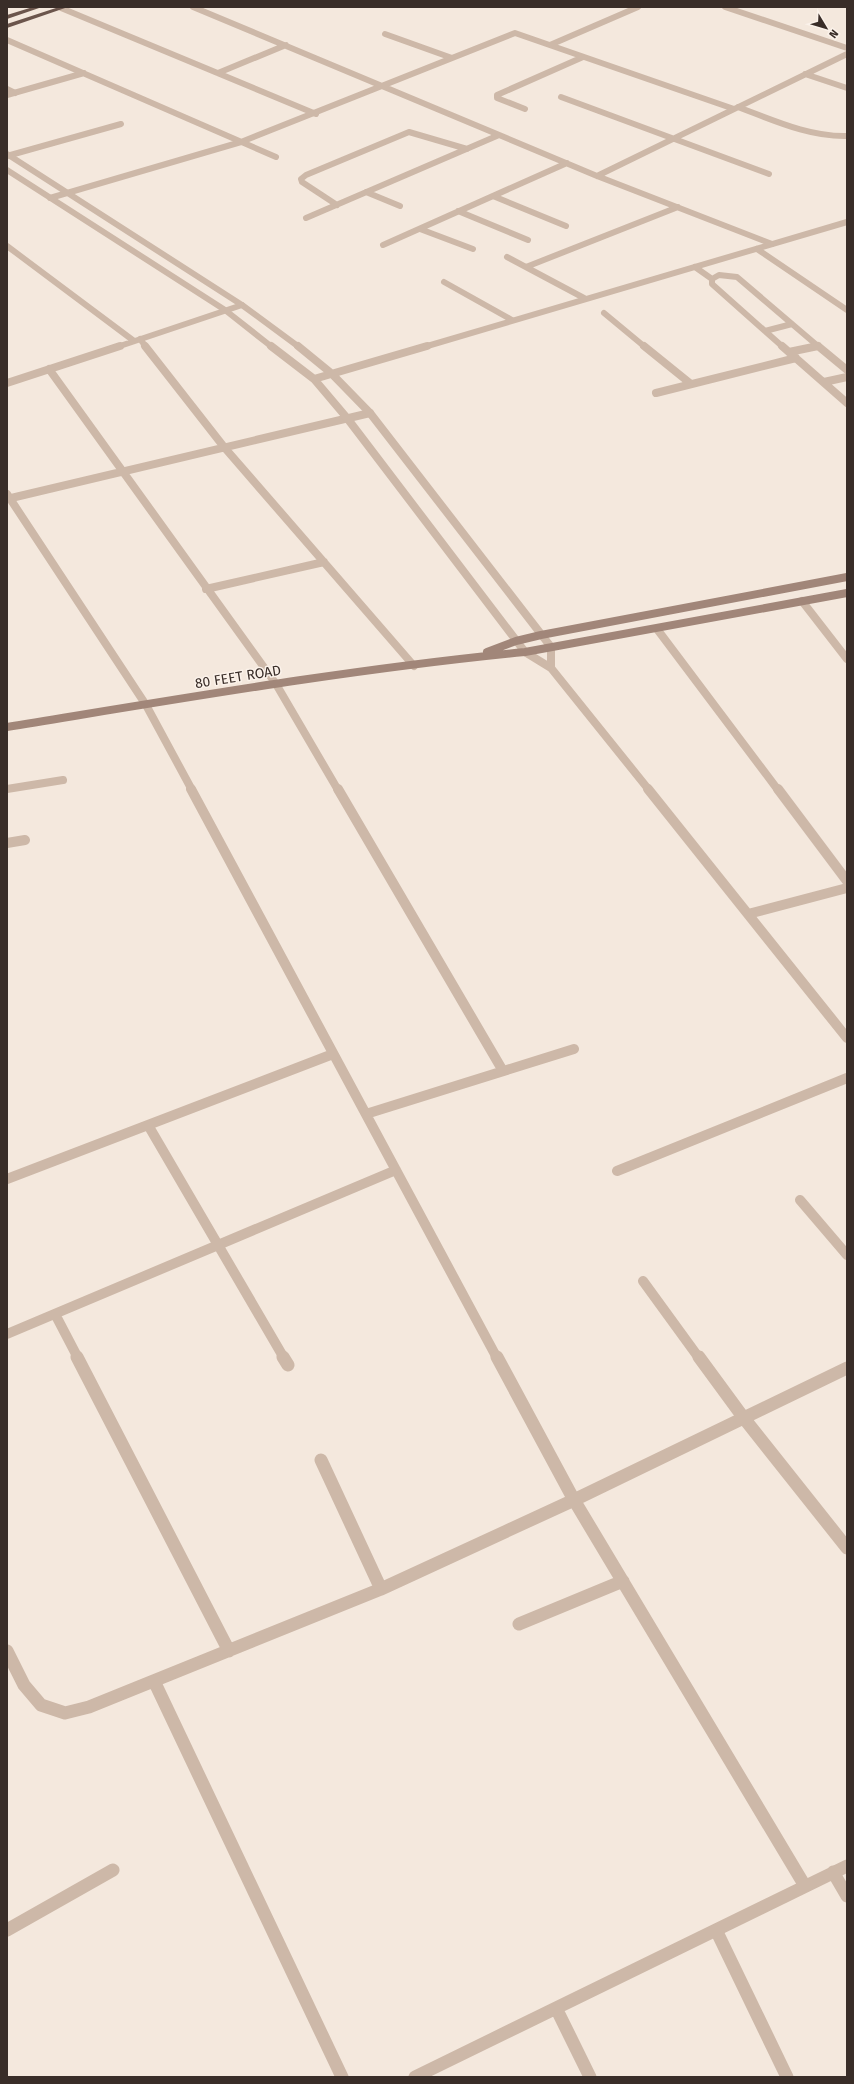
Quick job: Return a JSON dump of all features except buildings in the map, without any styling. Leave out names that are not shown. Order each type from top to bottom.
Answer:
[{"type":"highway","points":[[7,17],[39,7]]},
{"type":"highway","points":[[7,26],[63,8]]},
{"type":"main road","points":[[474,656],[516,641],[541,635],[847,577]]},
{"type":"main road","points":[[474,656],[525,652],[550,648],[847,593]]},
{"type":"main road","name":"80 FEET ROAD","points":[[7,727],[276,684],[414,666],[474,656]]},
{"type":"street","points":[[193,7],[385,86],[597,176],[772,244]]},
{"type":"street","points":[[550,45],[638,7]]},
{"type":"street","points":[[725,7],[847,48]]},
{"type":"street","points":[[63,8],[316,114]]},
{"type":"street","points":[[50,198],[241,142],[316,114],[515,33],[819,135],[845,138]]},
{"type":"street","points":[[385,34],[452,58]]},
{"type":"street","points":[[7,40],[276,157]]},
{"type":"street","points":[[218,73],[286,45]]},
{"type":"street","points":[[597,176],[847,54]]},
{"type":"street","points":[[525,109],[498,98],[497,95],[583,56]]},
{"type":"street","points":[[7,96],[84,73]]},
{"type":"street","points":[[805,74],[847,88]]},
{"type":"street","points":[[7,89],[15,93]]},
{"type":"street","points":[[562,97],[769,174]]},
{"type":"street","points":[[8,155],[121,124]]},
{"type":"street","points":[[336,205],[302,182],[302,179],[340,160],[409,132],[467,149]]},
{"type":"street","points":[[306,218],[499,135]]},
{"type":"street","points":[[8,155],[242,305],[280,331],[331,373],[370,413],[541,635],[550,648],[551,668]]},
{"type":"street","points":[[383,245],[566,163]]},
{"type":"street","points":[[7,170],[225,310],[314,379],[347,418],[516,641],[525,652],[551,668],[847,1038]]},
{"type":"street","points":[[366,192],[400,206]]},
{"type":"street","points":[[494,196],[566,226]]},
{"type":"street","points":[[526,267],[678,207]]},
{"type":"street","points":[[458,211],[528,240]]},
{"type":"street","points":[[314,379],[584,298],[847,222]]},
{"type":"street","points":[[420,229],[473,249]]},
{"type":"street","points":[[7,246],[137,340],[224,447],[414,666]]},
{"type":"street","points":[[757,249],[847,310]]},
{"type":"street","points":[[507,257],[584,298]]},
{"type":"street","points":[[696,266],[712,279],[712,284],[847,403]]},
{"type":"street","points":[[712,279],[719,275],[737,277],[847,370]]},
{"type":"street","points":[[444,282],[512,320]]},
{"type":"street","points":[[7,383],[242,305]]},
{"type":"street","points":[[604,313],[691,384]]},
{"type":"street","points":[[765,331],[792,324]]},
{"type":"street","points":[[789,352],[818,346]]},
{"type":"street","points":[[656,393],[796,358]]},
{"type":"street","points":[[49,369],[121,472],[276,684],[503,1071]]},
{"type":"street","points":[[824,382],[847,377]]},
{"type":"street","points":[[370,413],[8,497],[146,705],[574,1500],[806,1886]]},
{"type":"street","points":[[206,589],[324,562]]},
{"type":"street","points":[[802,601],[847,659]]},
{"type":"street","points":[[657,629],[847,880]]},
{"type":"street","points":[[7,789],[63,780]]},
{"type":"street","points":[[7,843],[24,840]]},
{"type":"street","points":[[748,914],[847,888]]},
{"type":"street","points":[[366,1114],[574,1049]]},
{"type":"street","points":[[7,1180],[333,1054]]},
{"type":"street","points":[[617,1171],[847,1078]]},
{"type":"street","points":[[148,1125],[288,1365]]},
{"type":"street","points":[[7,1334],[396,1170]]},
{"type":"street","points":[[800,1200],[847,1255]]},
{"type":"street","points":[[643,1281],[743,1417],[847,1548]]},
{"type":"street","points":[[55,1314],[229,1651]]},
{"type":"street","points":[[7,1651],[24,1685],[41,1705],[65,1713],[89,1707],[381,1589],[574,1500],[847,1368]]},
{"type":"street","points":[[321,1460],[381,1589]]},
{"type":"street","points":[[519,1624],[622,1581]]},
{"type":"street","points":[[154,1681],[342,2077]]},
{"type":"street","points":[[416,2077],[847,1866]]},
{"type":"street","points":[[7,1930],[113,1870]]},
{"type":"street","points":[[833,1872],[847,1896]]},
{"type":"street","points":[[716,1930],[787,2077]]},
{"type":"street","points":[[556,2008],[590,2077]]}]
